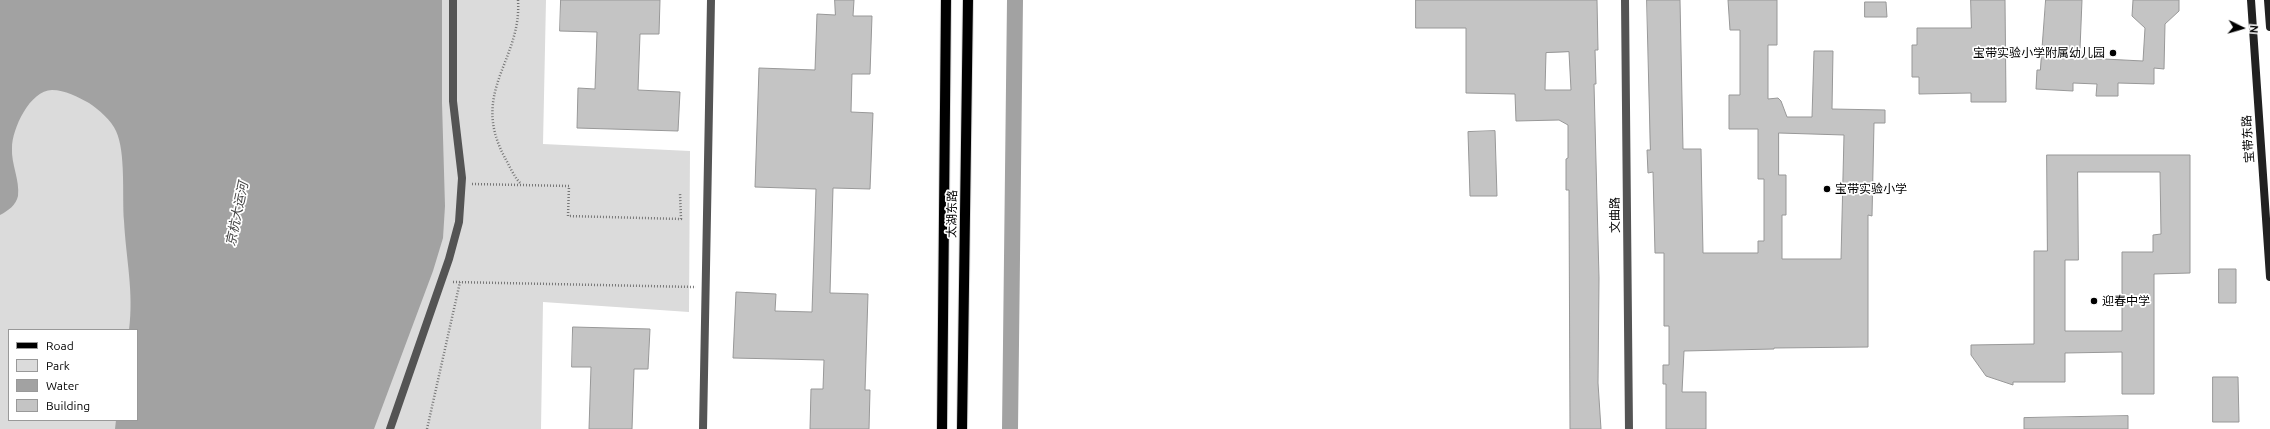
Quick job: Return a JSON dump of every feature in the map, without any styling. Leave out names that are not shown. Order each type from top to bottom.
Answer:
[{"type":"main road","name":"太湖东路","points":[[942,429],[946,0]]},
{"type":"main road","name":"太湖东路","points":[[962,429],[968,0]]},
{"type":"main road","name":"宝带东路","points":[[2251,0],[2270,277]]},
{"type":"main road","points":[[2268,0],[2270,27]]},
{"type":"street","points":[[390,429],[441,281],[459,222],[462,184],[453,93],[453,0]]},
{"type":"street","points":[[703,429],[711,0]]},
{"type":"street","name":"文曲路","points":[[1624,0],[1629,429]]},
{"type":"path","points":[[518,0],[515,29],[498,76],[492,111],[493,130],[500,148],[522,185]]},
{"type":"path","points":[[462,184],[569,186],[568,216],[681,219],[680,194]]},
{"type":"path","points":[[441,281],[706,287]]},
{"type":"path","points":[[427,429],[460,282]]},
{"type":"green space","points":[[0,0],[546,0],[543,144],[690,151],[689,312],[543,302],[541,429],[0,429]]},
{"type":"water","name":"京杭大运河","points":[[0,0],[442,0],[442,103],[445,206],[443,238],[433,271],[374,429],[115,429],[116,421],[138,421],[138,329],[129,329],[131,302],[124,221],[122,162],[119,140],[114,127],[108,119],[89,103],[71,94],[52,90],[36,96],[30,103],[19,121],[13,140],[12,154],[18,184],[18,196],[11,207],[0,215]]},
{"type":"water","points":[[1007,0],[1023,0],[1018,429],[1002,429]]},
{"type":"building","points":[[561,0],[660,0],[659,34],[640,34],[638,90],[680,92],[678,131],[577,128],[578,88],[595,89],[597,32],[560,31]]},
{"type":"building","points":[[835,0],[854,0],[853,16],[872,16],[870,74],[852,74],[851,112],[873,113],[870,189],[833,188],[830,293],[868,294],[865,390],[870,390],[869,429],[810,429],[811,389],[823,389],[824,360],[733,358],[736,292],[776,294],[775,311],[812,312],[816,189],[755,187],[759,68],[815,70],[817,14],[835,15]]},
{"type":"building","points":[[1416,0],[1597,0],[1598,50],[1595,50],[1596,84],[1594,84],[1599,278],[1598,383],[1601,429],[1570,429],[1569,190],[1566,190],[1568,125],[1559,120],[1516,121],[1515,94],[1466,93],[1466,28],[1416,28]],"holes":[[[1569,52],[1571,90],[1545,90],[1546,53]]]},
{"type":"building","points":[[1647,0],[1680,0],[1683,149],[1701,149],[1703,253],[1758,253],[1758,241],[1764,241],[1764,179],[1758,179],[1758,129],[1729,129],[1729,95],[1740,95],[1740,30],[1730,30],[1728,0],[1777,0],[1777,45],[1768,45],[1768,99],[1778,98],[1781,101],[1787,117],[1812,117],[1814,51],[1833,51],[1832,109],[1885,110],[1885,123],[1874,123],[1872,216],[1868,215],[1868,347],[1684,351],[1682,392],[1706,392],[1706,429],[1666,429],[1666,384],[1663,384],[1663,365],[1669,365],[1669,326],[1664,326],[1664,253],[1655,253],[1653,172],[1648,173],[1647,150],[1650,150]],"holes":[[[1779,133],[1844,135],[1841,259],[1782,259],[1782,215],[1786,215],[1786,175],[1779,175]]]},
{"type":"building","points":[[1971,0],[2005,0],[2006,102],[1971,102],[1971,93],[1919,94],[1919,77],[1912,77],[1912,45],[1917,45],[1917,28],[1971,28]]},
{"type":"building","points":[[2046,0],[2082,0],[2080,49],[2085,58],[2143,61],[2145,28],[2132,16],[2133,0],[2179,0],[2179,11],[2165,24],[2164,69],[2154,68],[2154,84],[2118,83],[2118,96],[2096,96],[2097,84],[2073,83],[2073,91],[2036,89],[2037,70],[2040,70]]},
{"type":"building","points":[[1865,2],[1886,2],[1887,17],[1865,17]]},
{"type":"building","points":[[1495,131],[1497,196],[1470,196],[1468,132]]},
{"type":"building","points":[[2047,155],[2190,155],[2190,273],[2154,274],[2154,394],[2122,394],[2122,352],[2065,353],[2065,382],[2013,382],[2013,385],[1986,376],[1971,355],[1971,345],[2034,344],[2034,251],[2047,251]],"holes":[[[2078,172],[2160,172],[2161,234],[2153,235],[2153,252],[2122,252],[2122,331],[2065,331],[2065,260],[2078,260]]]},
{"type":"building","points":[[2219,269],[2236,269],[2236,303],[2219,303]]},
{"type":"building","points":[[573,327],[650,329],[648,369],[634,369],[632,429],[589,429],[591,367],[572,367]]},
{"type":"building","points":[[2213,377],[2238,377],[2239,422],[2213,422]]},
{"type":"building","points":[[2128,416],[2128,429],[2024,429],[2024,418]]},
{"type":"place","name":"宝带实验小学附属幼儿园","points":[[2113,53]]},
{"type":"place","name":"宝带实验小学","points":[[1827,189]]},
{"type":"place","name":"迎春中学","points":[[2094,301]]}]
